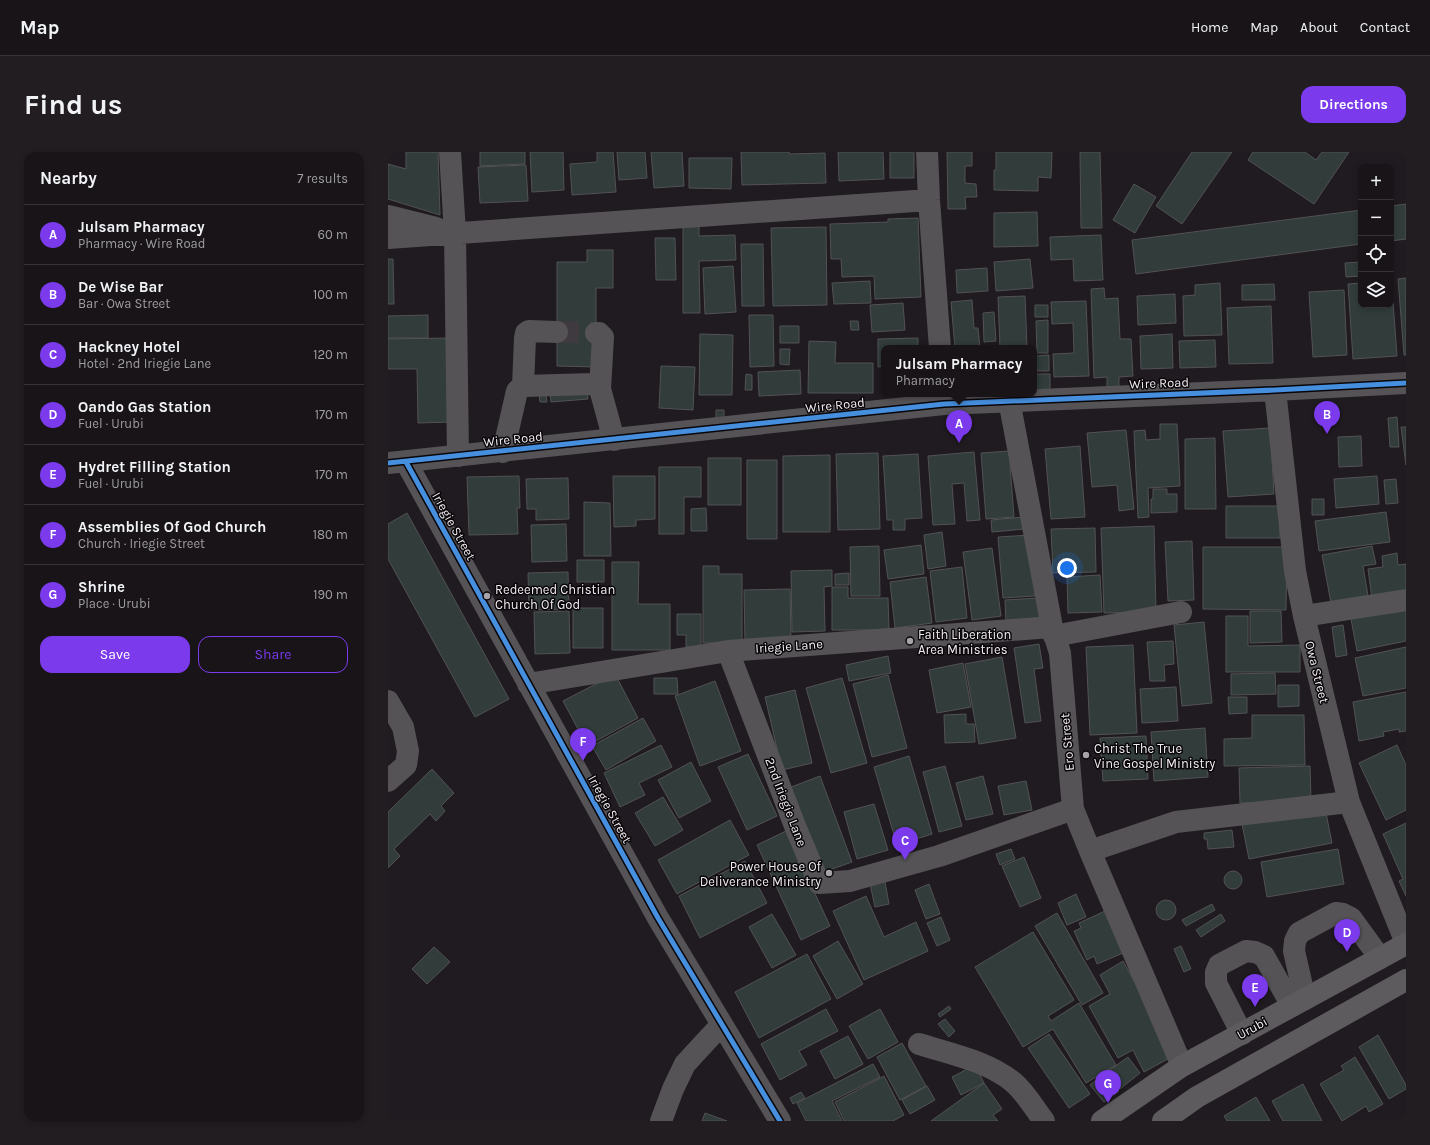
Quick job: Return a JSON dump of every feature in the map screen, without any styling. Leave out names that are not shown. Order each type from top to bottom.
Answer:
[{"type":"highway","name":"Urubi","points":[[1102,1121],[1182,1066],[1406,943]]},
{"type":"highway","points":[[1163,1121],[1198,1097],[1406,980]]},
{"type":"street","points":[[450,152],[455,233],[458,456]]},
{"type":"street","points":[[927,152],[940,345]]},
{"type":"street","points":[[388,238],[929,200]]},
{"type":"street","points":[[388,216],[455,233]]},
{"type":"street","points":[[523,386],[526,333],[529,331],[557,332]]},
{"type":"street","points":[[596,333],[600,333],[603,337],[600,389],[614,440]]},
{"type":"street","name":"Wire Road","points":[[397,463],[614,440],[943,399],[1009,400],[1275,390],[1406,383]]},
{"type":"street","points":[[503,452],[517,391],[523,386],[593,384],[600,389]]},
{"type":"street","name":"Owa Street","points":[[1275,390],[1295,571],[1304,616],[1349,802],[1406,943]]},
{"type":"street","name":"Ero Street","points":[[1009,400],[1053,632],[1060,654],[1073,809],[1182,1066]]},
{"type":"street","name":"Iriegie Street","points":[[397,463],[528,684],[658,918],[780,1121]]},
{"type":"street","points":[[1304,616],[1406,600]]},
{"type":"street","name":"Iriegie Lane","points":[[528,684],[728,651],[1053,632],[1181,612]]},
{"type":"street","name":"2nd Iriegie Lane","points":[[728,651],[795,826],[819,883],[850,881],[939,856],[1073,809]]},
{"type":"street","points":[[388,702],[403,726],[408,751],[406,765],[388,781]]},
{"type":"street","points":[[1090,851],[1176,822],[1349,802]]},
{"type":"street","points":[[1299,1003],[1294,951],[1295,941],[1299,933],[1336,913],[1343,914],[1351,918],[1380,958]]},
{"type":"street","points":[[1242,1034],[1216,983],[1216,972],[1219,965],[1246,952],[1255,952],[1264,956],[1299,1003]]},
{"type":"street","points":[[662,1121],[673,1089],[685,1064],[721,1025]]},
{"type":"street","points":[[919,1044],[980,1063],[996,1071],[1013,1082],[1044,1121]]},
{"type":"building","points":[[406,152],[438,152],[440,215],[388,199],[388,164],[406,169]]},
{"type":"building","points":[[480,152],[525,152],[525,164],[480,166]]},
{"type":"building","points":[[530,152],[563,152],[564,190],[532,192]]},
{"type":"building","points":[[597,152],[613,152],[616,192],[572,195],[570,164],[597,162]]},
{"type":"building","points":[[617,152],[645,152],[647,178],[619,180]]},
{"type":"building","points":[[651,152],[682,152],[684,186],[654,188]]},
{"type":"building","points":[[741,152],[789,152],[790,154],[825,153],[826,183],[742,185]]},
{"type":"building","points":[[838,152],[883,152],[884,179],[839,181]]},
{"type":"building","points":[[890,152],[914,152],[914,178],[890,178]]},
{"type":"building","points":[[947,152],[972,152],[972,166],[965,166],[965,183],[976,184],[977,197],[965,197],[966,209],[948,209]]},
{"type":"building","points":[[996,152],[1052,152],[1051,178],[1038,177],[1038,191],[994,190]]},
{"type":"building","points":[[1080,152],[1100,152],[1102,228],[1081,228]]},
{"type":"building","points":[[1192,152],[1232,152],[1182,224],[1156,206]]},
{"type":"building","points":[[1253,152],[1305,152],[1316,160],[1322,152],[1349,152],[1314,204],[1248,160]]},
{"type":"building","points":[[689,158],[732,158],[731,189],[689,188]]},
{"type":"building","points":[[526,165],[528,201],[480,203],[478,167]]},
{"type":"building","points":[[1134,184],[1156,197],[1135,233],[1113,220]]},
{"type":"building","points":[[1406,204],[1406,239],[1394,241],[1394,206]]},
{"type":"building","points":[[1358,210],[1358,244],[1136,274],[1132,240]]},
{"type":"building","points":[[1037,212],[1038,246],[994,247],[994,213]]},
{"type":"building","points":[[918,218],[921,297],[875,299],[874,276],[842,277],[841,259],[831,259],[830,224],[888,222],[888,219]]},
{"type":"building","points":[[683,225],[699,225],[699,236],[735,235],[736,260],[699,261],[700,313],[683,313]]},
{"type":"building","points":[[826,227],[827,305],[773,306],[771,228]]},
{"type":"building","points":[[1101,235],[1103,280],[1074,281],[1073,259],[1051,260],[1050,237]]},
{"type":"building","points":[[655,238],[675,238],[676,280],[656,280]]},
{"type":"building","points":[[741,244],[763,244],[764,306],[742,306]]},
{"type":"building","points":[[587,250],[613,250],[613,288],[596,288],[596,367],[557,366],[557,262],[587,262]]},
{"type":"building","points":[[388,259],[393,259],[394,304],[388,304]]},
{"type":"building","points":[[1030,259],[1033,288],[996,291],[994,262]]},
{"type":"building","points":[[1358,262],[1358,276],[1346,277],[1345,263]]},
{"type":"building","points":[[733,266],[736,312],[705,314],[703,268]]},
{"type":"building","points":[[987,268],[988,291],[957,293],[956,270]]},
{"type":"building","points":[[1406,278],[1406,355],[1404,355],[1398,279]]},
{"type":"building","points":[[870,281],[871,303],[834,304],[832,283]]},
{"type":"building","points":[[1220,283],[1222,335],[1184,336],[1183,296],[1195,295],[1195,285]]},
{"type":"building","points":[[1358,283],[1358,308],[1393,308],[1397,356],[1353,359],[1348,284]]},
{"type":"building","points":[[1274,284],[1275,300],[1242,300],[1242,285]]},
{"type":"building","points":[[1104,288],[1105,299],[1118,298],[1120,339],[1131,339],[1133,376],[1119,377],[1119,388],[1107,388],[1107,377],[1094,378],[1091,289]]},
{"type":"building","points":[[1344,290],[1347,355],[1313,357],[1309,292]]},
{"type":"building","points":[[1175,294],[1176,323],[1138,325],[1137,296]]},
{"type":"building","points":[[1025,296],[1027,345],[1000,345],[998,297]]},
{"type":"building","points":[[972,300],[974,328],[978,328],[980,345],[955,345],[951,302]]},
{"type":"building","points":[[1086,301],[1089,376],[1054,377],[1053,354],[1074,353],[1073,323],[1052,324],[1051,302]]},
{"type":"building","points":[[903,303],[905,330],[872,332],[870,305]]},
{"type":"building","points":[[1035,305],[1048,305],[1048,317],[1035,317]]},
{"type":"building","points":[[1271,306],[1273,363],[1229,364],[1227,308]]},
{"type":"building","points":[[994,312],[996,341],[984,342],[983,313]]},
{"type":"building","points":[[428,315],[428,338],[388,338],[388,316]]},
{"type":"building","points":[[749,315],[773,315],[774,366],[750,367]]},
{"type":"building","points":[[1048,320],[1048,353],[1037,353],[1036,321]]},
{"type":"building","points":[[850,321],[858,321],[859,330],[851,330]]},
{"type":"building","points":[[780,326],[799,326],[799,343],[780,343]]},
{"type":"building","points":[[700,334],[733,335],[732,395],[699,395]]},
{"type":"building","points":[[1172,334],[1173,368],[1141,369],[1140,336]]},
{"type":"building","points":[[450,338],[452,422],[418,423],[417,369],[388,369],[388,339]]},
{"type":"building","points":[[918,338],[918,345],[881,345],[881,366],[878,367],[878,339]]},
{"type":"building","points":[[1215,340],[1216,367],[1180,368],[1179,341]]},
{"type":"building","points":[[809,341],[836,342],[835,363],[873,363],[873,393],[808,393]]},
{"type":"building","points":[[780,349],[790,349],[789,365],[780,364]]},
{"type":"building","points":[[1049,355],[1049,371],[1037,371],[1037,356]]},
{"type":"building","points":[[661,366],[695,367],[693,410],[659,408]]},
{"type":"building","points":[[800,370],[801,394],[759,396],[758,372]]},
{"type":"building","points":[[746,374],[752,375],[752,390],[745,390]]},
{"type":"building","points":[[1037,374],[1050,374],[1050,396],[1037,396]]},
{"type":"building","points":[[587,390],[588,399],[551,402],[550,393]]},
{"type":"building","points":[[539,395],[546,395],[547,402],[540,402]]},
{"type":"building","points":[[716,410],[724,410],[724,423],[716,423]]},
{"type":"building","points":[[1397,417],[1399,447],[1390,447],[1388,418]]},
{"type":"building","points":[[1160,424],[1177,424],[1180,486],[1148,488],[1149,517],[1138,518],[1134,431],[1145,430],[1146,440],[1160,439]]},
{"type":"building","points":[[1401,427],[1406,427],[1406,465]]},
{"type":"building","points":[[1270,428],[1274,494],[1228,497],[1223,431]]},
{"type":"building","points":[[1126,430],[1134,509],[1119,511],[1117,485],[1092,487],[1087,433]]},
{"type":"building","points":[[1361,436],[1362,466],[1339,467],[1338,437]]},
{"type":"building","points":[[1215,438],[1216,509],[1185,509],[1185,439]]},
{"type":"building","points":[[1080,446],[1085,517],[1051,519],[1045,449]]},
{"type":"building","points":[[1009,451],[1014,517],[986,519],[981,453]]},
{"type":"building","points":[[974,452],[980,520],[967,521],[964,483],[952,484],[955,524],[933,525],[928,456]]},
{"type":"building","points":[[878,453],[880,529],[838,530],[836,454]]},
{"type":"building","points":[[918,454],[922,518],[905,519],[905,530],[893,530],[893,520],[887,520],[883,456]]},
{"type":"building","points":[[830,455],[830,532],[783,532],[783,456]]},
{"type":"building","points":[[708,458],[741,458],[741,505],[708,505]]},
{"type":"building","points":[[747,460],[777,460],[777,539],[747,539]]},
{"type":"building","points":[[659,467],[701,467],[701,497],[684,497],[684,534],[659,534]]},
{"type":"building","points":[[519,476],[520,508],[517,508],[518,534],[469,535],[467,477]]},
{"type":"building","points":[[613,476],[655,476],[655,519],[636,520],[636,526],[614,527]]},
{"type":"building","points":[[1377,476],[1379,504],[1336,508],[1334,479]]},
{"type":"building","points":[[568,478],[569,519],[536,520],[536,509],[527,509],[526,479]]},
{"type":"building","points":[[1396,479],[1398,503],[1386,504],[1384,480]]},
{"type":"building","points":[[1153,489],[1167,489],[1167,494],[1177,494],[1177,512],[1151,513]]},
{"type":"building","points":[[1312,499],[1324,499],[1324,515],[1312,515]]},
{"type":"building","points":[[584,502],[610,503],[611,556],[584,556]]},
{"type":"building","points":[[1226,506],[1280,506],[1280,538],[1226,538]]},
{"type":"building","points":[[706,508],[707,531],[691,531],[691,509]]},
{"type":"building","points":[[1386,512],[1390,542],[1319,551],[1315,521]]},
{"type":"building","points":[[407,513],[509,699],[475,717],[388,559],[388,524]]},
{"type":"building","points":[[1024,517],[1025,529],[992,532],[991,520]]},
{"type":"building","points":[[566,524],[567,561],[532,562],[531,525]]},
{"type":"building","points":[[1154,526],[1156,612],[1104,613],[1101,528]]},
{"type":"building","points":[[1095,528],[1096,572],[1053,573],[1051,529]]},
{"type":"building","points":[[942,532],[946,566],[928,569],[924,535]]},
{"type":"building","points":[[1030,535],[1035,596],[1003,598],[998,537]]},
{"type":"building","points":[[1192,541],[1194,600],[1168,601],[1165,542]]},
{"type":"building","points":[[921,545],[924,574],[888,579],[884,550]]},
{"type":"building","points":[[879,546],[880,596],[851,596],[850,547]]},
{"type":"building","points":[[1372,546],[1376,564],[1363,566],[1368,596],[1331,603],[1322,555]]},
{"type":"building","points":[[1203,547],[1287,547],[1286,610],[1203,609]]},
{"type":"building","points":[[992,548],[1001,616],[972,620],[963,552]]},
{"type":"building","points":[[1397,553],[1398,565],[1406,564],[1406,594],[1372,599],[1368,569],[1383,567],[1382,556]]},
{"type":"building","points":[[577,560],[604,560],[604,582],[577,582]]},
{"type":"building","points":[[612,562],[639,562],[638,604],[670,604],[670,650],[612,650]]},
{"type":"building","points":[[703,566],[719,566],[719,574],[742,574],[742,643],[703,643]]},
{"type":"building","points":[[962,567],[967,618],[936,622],[930,571]]},
{"type":"building","points":[[832,570],[832,586],[824,587],[825,631],[792,632],[791,571]]},
{"type":"building","points":[[568,572],[569,609],[529,610],[528,573]]},
{"type":"building","points":[[849,573],[849,585],[835,585],[835,574]]},
{"type":"building","points":[[1100,575],[1102,612],[1068,613],[1067,577]]},
{"type":"building","points":[[926,577],[932,623],[895,628],[890,582]]},
{"type":"building","points":[[832,587],[848,587],[848,598],[888,598],[889,630],[832,630]]},
{"type":"building","points":[[790,589],[791,639],[745,640],[744,590]]},
{"type":"building","points":[[1040,598],[1042,622],[1006,624],[1005,600]]},
{"type":"building","points":[[1406,602],[1406,641],[1357,651],[1350,614]]},
{"type":"building","points":[[573,608],[603,608],[603,648],[573,648]]},
{"type":"building","points":[[569,611],[570,653],[535,654],[534,612]]},
{"type":"building","points":[[1250,611],[1281,611],[1282,642],[1250,643]]},
{"type":"building","points":[[677,614],[701,614],[701,647],[686,647],[686,635],[677,635]]},
{"type":"building","points":[[1226,616],[1248,616],[1248,646],[1300,645],[1300,672],[1226,672]]},
{"type":"building","points":[[1204,622],[1212,703],[1182,706],[1174,625]]},
{"type":"building","points":[[1343,625],[1347,655],[1336,657],[1332,627]]},
{"type":"building","points":[[1173,641],[1174,664],[1164,665],[1165,681],[1150,681],[1147,642]]},
{"type":"building","points":[[1039,644],[1043,668],[1034,669],[1041,721],[1025,723],[1014,648]]},
{"type":"building","points":[[1133,645],[1137,733],[1090,735],[1086,647]]},
{"type":"building","points":[[1406,647],[1406,688],[1363,696],[1355,658]]},
{"type":"building","points":[[888,656],[891,673],[849,681],[846,665]]},
{"type":"building","points":[[1002,657],[1016,738],[979,744],[965,664]]},
{"type":"building","points":[[963,663],[971,707],[937,713],[929,670]]},
{"type":"building","points":[[1275,673],[1276,694],[1231,695],[1231,674]]},
{"type":"building","points":[[615,674],[638,718],[587,746],[563,701]]},
{"type":"building","points":[[888,675],[907,748],[872,757],[853,684]]},
{"type":"building","points":[[654,678],[677,678],[678,694],[654,694]]},
{"type":"building","points":[[842,678],[867,763],[831,773],[806,688]]},
{"type":"building","points":[[715,681],[741,751],[700,766],[675,696]]},
{"type":"building","points":[[1278,685],[1299,685],[1299,706],[1278,707]]},
{"type":"building","points":[[1176,687],[1178,721],[1142,723],[1140,689]]},
{"type":"building","points":[[795,690],[812,763],[782,770],[765,697]]},
{"type":"building","points":[[1406,692],[1406,731],[1399,732],[1399,729],[1383,732],[1384,736],[1359,741],[1353,702]]},
{"type":"building","points":[[1228,697],[1247,697],[1247,713],[1229,714]]},
{"type":"building","points":[[966,714],[966,724],[974,724],[975,742],[945,743],[944,715]]},
{"type":"building","points":[[1252,715],[1304,715],[1305,765],[1224,766],[1224,739],[1252,738]]},
{"type":"building","points":[[643,718],[656,741],[606,770],[592,746]]},
{"type":"building","points":[[1205,728],[1208,777],[1154,781],[1151,732]]},
{"type":"building","points":[[1146,736],[1148,779],[1103,781],[1100,738]]},
{"type":"building","points":[[661,745],[672,767],[639,783],[645,795],[620,807],[604,773]]},
{"type":"building","points":[[1397,745],[1406,765],[1406,810],[1386,820],[1359,763]]},
{"type":"building","points":[[748,754],[777,816],[747,830],[718,767]]},
{"type":"building","points":[[909,756],[932,834],[897,845],[874,767]]},
{"type":"building","points":[[691,762],[711,801],[679,818],[658,780]]},
{"type":"building","points":[[945,766],[962,826],[939,832],[923,772]]},
{"type":"building","points":[[1310,766],[1311,801],[1240,803],[1239,768]]},
{"type":"building","points":[[432,769],[454,793],[441,806],[445,811],[436,821],[430,814],[394,849],[400,856],[388,868],[388,812]]},
{"type":"building","points":[[820,776],[852,862],[818,874],[786,789]]},
{"type":"building","points":[[983,776],[993,814],[966,820],[956,783]]},
{"type":"building","points":[[1026,781],[1032,810],[1004,815],[998,786]]},
{"type":"building","points":[[663,797],[683,830],[655,846],[635,813]]},
{"type":"building","points":[[874,804],[888,850],[857,859],[844,812]]},
{"type":"building","points":[[1325,808],[1332,843],[1249,859],[1242,824]]},
{"type":"building","points":[[730,820],[749,855],[677,894],[658,860]]},
{"type":"building","points":[[1406,823],[1406,896],[1399,881],[1403,879],[1383,834]]},
{"type":"building","points":[[1232,830],[1234,847],[1208,849],[1207,839],[1204,839],[1204,833]]},
{"type":"building","points":[[786,831],[830,926],[801,940],[757,845]]},
{"type":"building","points":[[1011,849],[1015,859],[1000,865],[996,854]]},
{"type":"building","points":[[1338,849],[1344,884],[1267,897],[1261,862]]},
{"type":"building","points":[[1024,857],[1041,898],[1020,907],[1002,866]]},
{"type":"building","points":[[745,861],[767,903],[700,938],[679,896]]},
{"type":"building","points":[[1233,871],[1239,874],[1242,880],[1239,886],[1233,889],[1227,886],[1224,880],[1227,874]]},
{"type":"building","points":[[885,882],[889,904],[875,907],[870,884]]},
{"type":"building","points":[[929,884],[940,914],[926,919],[915,890]]},
{"type":"building","points":[[1076,894],[1086,917],[1067,925],[1058,903]]},
{"type":"building","points":[[866,896],[884,937],[916,922],[928,951],[864,980],[833,911]]},
{"type":"building","points":[[1166,900],[1173,903],[1176,910],[1173,917],[1166,920],[1159,917],[1156,910],[1159,903]]},
{"type":"building","points":[[1212,904],[1215,910],[1186,926],[1182,920]]},
{"type":"building","points":[[1105,911],[1123,953],[1097,964],[1094,956],[1087,960],[1074,931],[1081,928],[1079,923]]},
{"type":"building","points":[[1057,913],[1103,993],[1082,1005],[1035,926]]},
{"type":"building","points":[[772,914],[796,955],[772,968],[749,927]]},
{"type":"building","points":[[1221,914],[1225,921],[1201,937],[1196,930]]},
{"type":"building","points":[[941,917],[950,940],[937,946],[927,923]]},
{"type":"building","points":[[1033,932],[1074,1000],[1048,1016],[1051,1021],[1079,1003],[1116,1065],[1086,1083],[1053,1029],[1023,1047],[975,967]]},
{"type":"building","points":[[838,941],[863,984],[837,999],[813,956]]},
{"type":"building","points":[[1181,946],[1191,969],[1184,972],[1174,949]]},
{"type":"building","points":[[434,947],[450,962],[427,984],[412,969]]},
{"type":"building","points":[[807,954],[831,999],[759,1038],[735,992]]},
{"type":"building","points":[[1123,961],[1175,1055],[1144,1072],[1133,1050],[1118,1058],[1089,1006],[1110,994],[1100,975]]},
{"type":"building","points":[[949,1006],[951,1009],[940,1017],[938,1014]]},
{"type":"building","points":[[826,1009],[838,1031],[799,1051],[807,1065],[780,1080],[761,1044]]},
{"type":"building","points":[[880,1009],[898,1042],[868,1059],[849,1026]]},
{"type":"building","points":[[945,1019],[955,1031],[949,1037],[938,1024]]},
{"type":"building","points":[[1049,1034],[1090,1094],[1069,1108],[1028,1048]]},
{"type":"building","points":[[1378,1035],[1406,1085],[1406,1089],[1389,1099],[1359,1047]]},
{"type":"building","points":[[848,1036],[863,1064],[835,1079],[820,1051]]},
{"type":"building","points":[[902,1043],[926,1086],[900,1100],[877,1057]]},
{"type":"building","points":[[1128,1057],[1140,1073],[1120,1089],[1107,1072]]},
{"type":"building","points":[[1355,1057],[1383,1104],[1369,1112],[1366,1106],[1342,1121],[1320,1084],[1344,1070],[1341,1066]]},
{"type":"building","points":[[873,1064],[880,1077],[832,1101],[842,1121],[806,1121],[797,1103]]},
{"type":"building","points":[[975,1065],[984,1083],[961,1095],[952,1077]]},
{"type":"building","points":[[1105,1073],[1119,1091],[1104,1102],[1090,1085]]},
{"type":"building","points":[[884,1076],[904,1115],[893,1121],[844,1121],[835,1102]]},
{"type":"building","points":[[984,1083],[1002,1109],[993,1115],[998,1121],[931,1121]]},
{"type":"building","points":[[1303,1084],[1322,1121],[1283,1121],[1272,1101]]},
{"type":"building","points":[[927,1086],[935,1100],[910,1114],[902,1100]]},
{"type":"building","points":[[801,1092],[805,1098],[793,1104],[790,1098]]},
{"type":"building","points":[[1256,1097],[1270,1121],[1227,1121],[1224,1116]]},
{"type":"building","points":[[705,1113],[727,1121],[702,1121]]},
{"type":"tunnel","points":[[557,332],[596,333]]},
{"type":"cycle path","points":[[388,463],[944,404],[1406,383]]},
{"type":"cycle path","points":[[406,462],[658,918],[780,1121]]},
{"type":"place","name":"De Wise Bar","points":[[1327,434]]},
{"type":"place","name":"Julsam Pharmacy","points":[[959,443]]},
{"type":"place","name":"Redeemed Christian Church Of God","points":[[487,596]]},
{"type":"place","name":"Faith Liberation Area Ministries","points":[[910,641]]},
{"type":"place","name":"Christ The True Vine Gospel Ministry","points":[[1086,755]]},
{"type":"place","name":"Assemblies Of God Church","points":[[583,761]]},
{"type":"place","name":"Hackney Hotel","points":[[905,860]]},
{"type":"place","name":"Power House Of Deliverance Ministry","points":[[829,873]]},
{"type":"place","name":"Oando Gas Station","points":[[1347,952]]},
{"type":"place","name":"Hydret Filling Station","points":[[1255,1007]]},
{"type":"place","name":"Shrine","points":[[1108,1103]]}]
